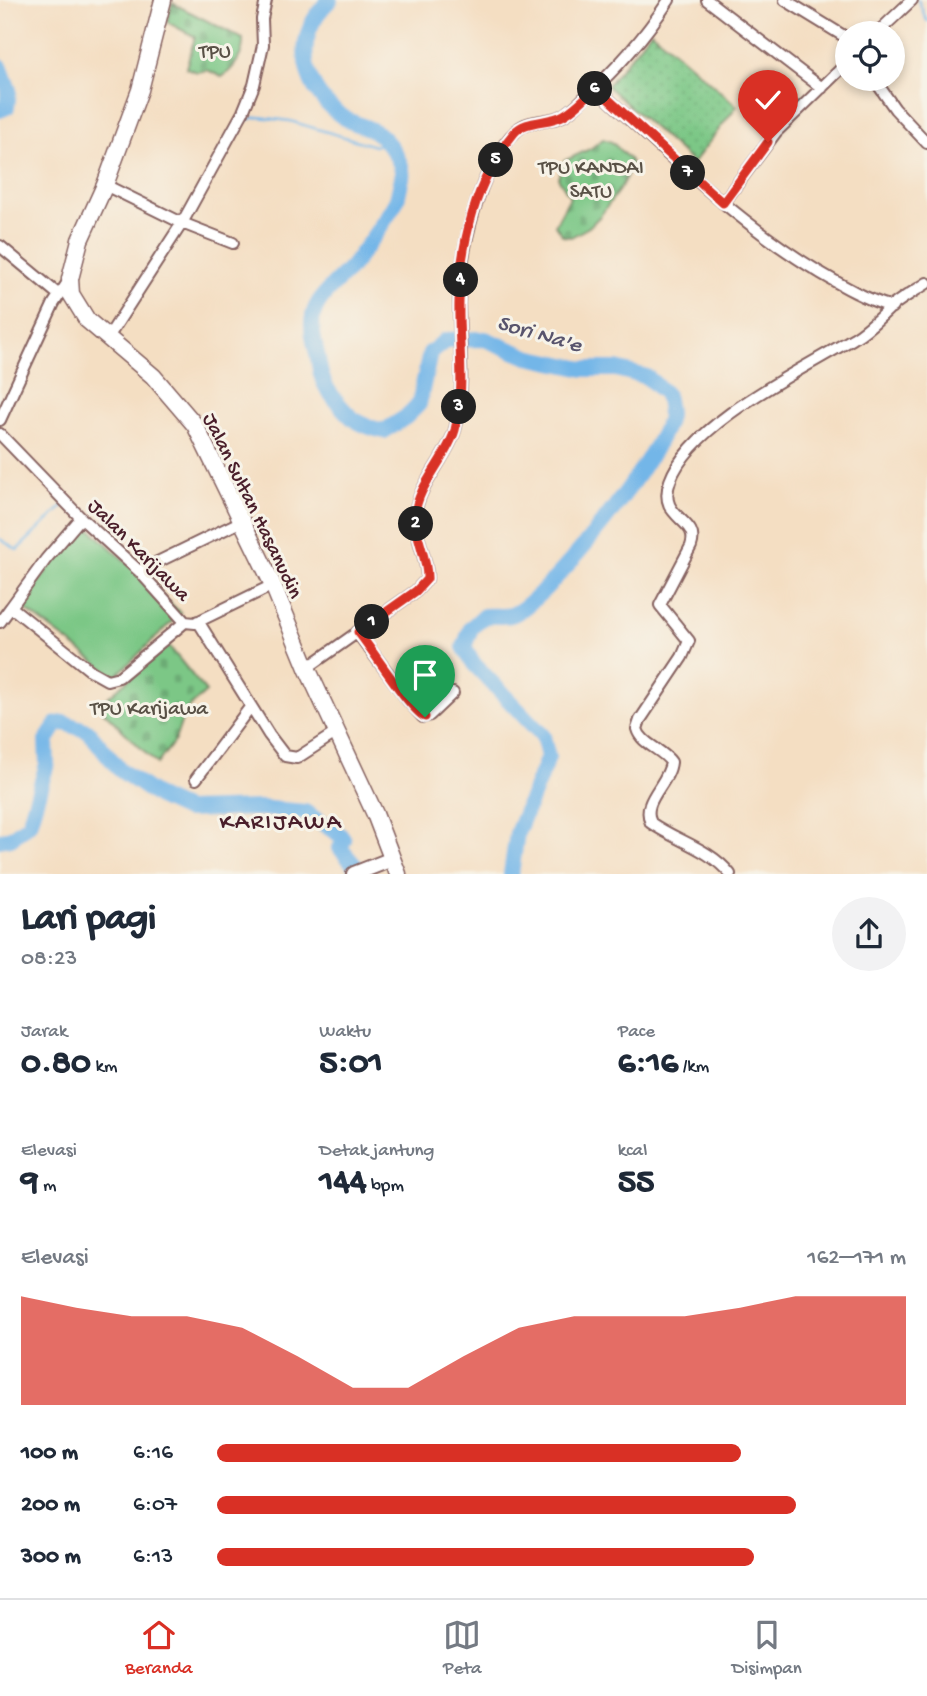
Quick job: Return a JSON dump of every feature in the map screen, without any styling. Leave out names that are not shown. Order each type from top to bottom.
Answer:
[{"type":"highway","points":[[69,279],[80,240],[105,185],[140,90],[163,0]]},
{"type":"highway","name":"Jalan Sultan Hasanudin","points":[[69,279],[71,294],[87,320],[153,376],[195,425],[273,586],[307,668],[375,814],[395,866]]},
{"type":"main road","points":[[354,873],[374,866],[395,866]]},
{"type":"street","points":[[107,338],[182,223],[229,141],[254,85],[263,45],[262,19],[265,0]]},
{"type":"street","points":[[307,668],[416,591],[427,579],[415,515],[419,501],[454,431],[461,388],[459,301],[468,233],[478,196],[506,144],[523,125],[562,117],[596,88],[651,27],[669,0]]},
{"type":"street","points":[[707,0],[822,88]]},
{"type":"street","points":[[785,0],[835,31]]},
{"type":"street","points":[[888,21],[905,2]]},
{"type":"street","points":[[723,203],[776,132],[835,75]]},
{"type":"street","points":[[596,88],[723,203],[795,257],[860,295],[892,307]]},
{"type":"street","points":[[883,91],[927,143]]},
{"type":"street","points":[[105,185],[182,223],[233,243]]},
{"type":"street","points":[[0,246],[57,299],[75,302]]},
{"type":"street","points":[[0,421],[69,279]]},
{"type":"street","points":[[730,873],[709,855],[651,823],[648,813],[652,800],[669,773],[671,762],[664,753],[643,739],[637,729],[640,720],[682,657],[689,641],[660,605],[694,537],[692,531],[672,512],[667,495],[669,484],[677,465],[704,434],[801,368],[857,337],[892,307],[927,283]]},
{"type":"street","name":"Jalan Karijawa","points":[[0,434],[81,518],[139,571],[185,622],[192,624],[273,586]]},
{"type":"street","points":[[0,622],[81,518]]},
{"type":"street","points":[[139,571],[242,521]]},
{"type":"street","points":[[11,607],[91,671],[107,680],[119,677],[185,622]]},
{"type":"street","points":[[198,621],[278,748],[290,758],[300,757],[337,732]]},
{"type":"street","points":[[358,632],[423,717],[430,715],[453,693]]},
{"type":"street","points":[[197,779],[251,706]]},
{"type":"green space","name":"TPU","points":[[172,3],[243,39],[238,60],[222,77],[207,70],[197,72],[186,68],[195,37],[167,22]]},
{"type":"green space","points":[[651,31],[737,106],[693,163],[607,86]]},
{"type":"green space","name":"TPU KANDAI SATU","points":[[603,139],[612,142],[632,165],[621,187],[600,216],[589,227],[571,237],[563,236],[555,225],[570,197],[558,178],[564,161],[590,149]]},
{"type":"green space","points":[[83,522],[181,613],[115,677],[21,606]]},
{"type":"green space","name":"TPU Karijawa","points":[[168,645],[206,692],[185,711],[175,740],[157,764],[98,706]]},
{"type":"waterway","name":"Sori Na'e","points":[[330,0],[317,15],[309,31],[306,64],[311,80],[332,109],[348,120],[377,133],[391,147],[402,172],[397,199],[389,214],[352,266],[324,295],[313,316],[313,337],[322,377],[327,389],[342,408],[359,422],[384,431],[406,417],[419,404],[430,353],[446,340],[485,339],[528,357],[584,369],[616,369],[647,377],[666,394],[669,415],[663,433],[627,491],[602,524],[550,584],[527,605],[511,615],[484,616],[471,628],[464,647],[474,664],[543,736],[548,757],[517,833],[511,874]]},
{"type":"waterway","points":[[918,0],[927,21]]},
{"type":"waterway","points":[[0,66],[9,90],[7,107],[0,110]]},
{"type":"waterway","points":[[244,120],[259,117],[290,121],[375,146],[385,141]]},
{"type":"waterway","points":[[0,539],[17,550],[65,504]]},
{"type":"waterway","points":[[0,840],[11,838],[29,824],[47,764],[46,741],[57,724],[65,723],[88,731],[120,770],[160,798],[186,810],[260,808],[305,812],[340,835],[344,840],[340,848],[362,874]]},
{"type":"district","name":"KARIJAWA","points":[[281,820]]},
{"type":"route","points":[[425,717],[420,715],[408,700],[358,632],[416,591],[427,579],[415,515],[419,501],[454,431],[461,388],[461,271],[478,196],[493,165],[506,144],[523,125],[562,117],[596,88],[723,203],[768,142]]}]
